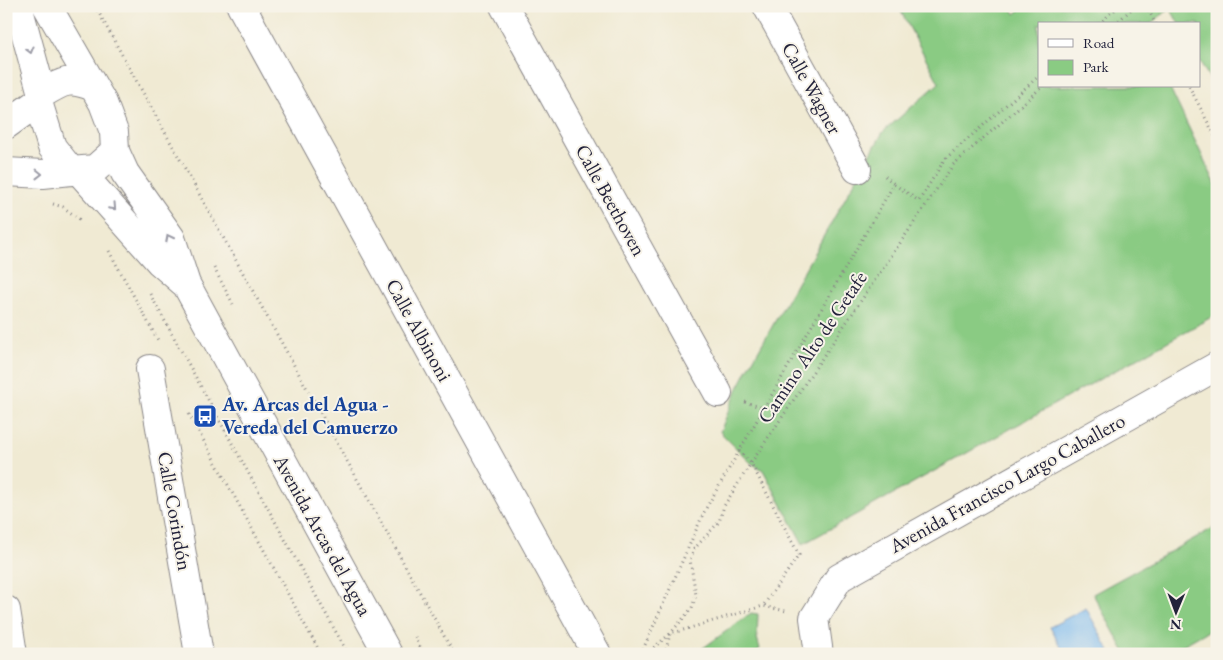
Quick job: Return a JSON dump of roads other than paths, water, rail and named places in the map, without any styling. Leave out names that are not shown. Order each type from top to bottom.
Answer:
[{"type":"street","points":[[18,6],[52,147],[76,171]]},
{"type":"street","points":[[6,172],[44,174],[95,169],[116,151],[114,132],[103,103],[91,86],[47,6]]},
{"type":"street","name":"Calle Albinoni","points":[[241,6],[597,654]]},
{"type":"street","name":"Calle Beethoven","points":[[504,6],[718,393]]},
{"type":"street","name":"Calle Wagner","points":[[767,6],[858,169]]},
{"type":"street","points":[[6,125],[61,83],[76,80],[91,86]]},
{"type":"street","name":"Avenida Arcas del Agua","points":[[116,151],[125,173],[171,238],[186,284],[388,654]]},
{"type":"street","name":"Avenida Arcas del Agua","points":[[76,171],[160,262],[186,284]]},
{"type":"street","name":"Avenida Francisco Largo Caballero","points":[[819,654],[814,618],[838,578],[1217,366]]},
{"type":"street","name":"Calle Corindón","points":[[150,369],[199,654]]},
{"type":"street","points":[[6,610],[14,654]]},
{"type":"water","points":[[1086,608],[1111,654],[1065,654],[1050,627]]},
{"type":"place","name":"Av. Arcas del Agua - Vereda del Camuerzo","points":[[205,416]]}]
